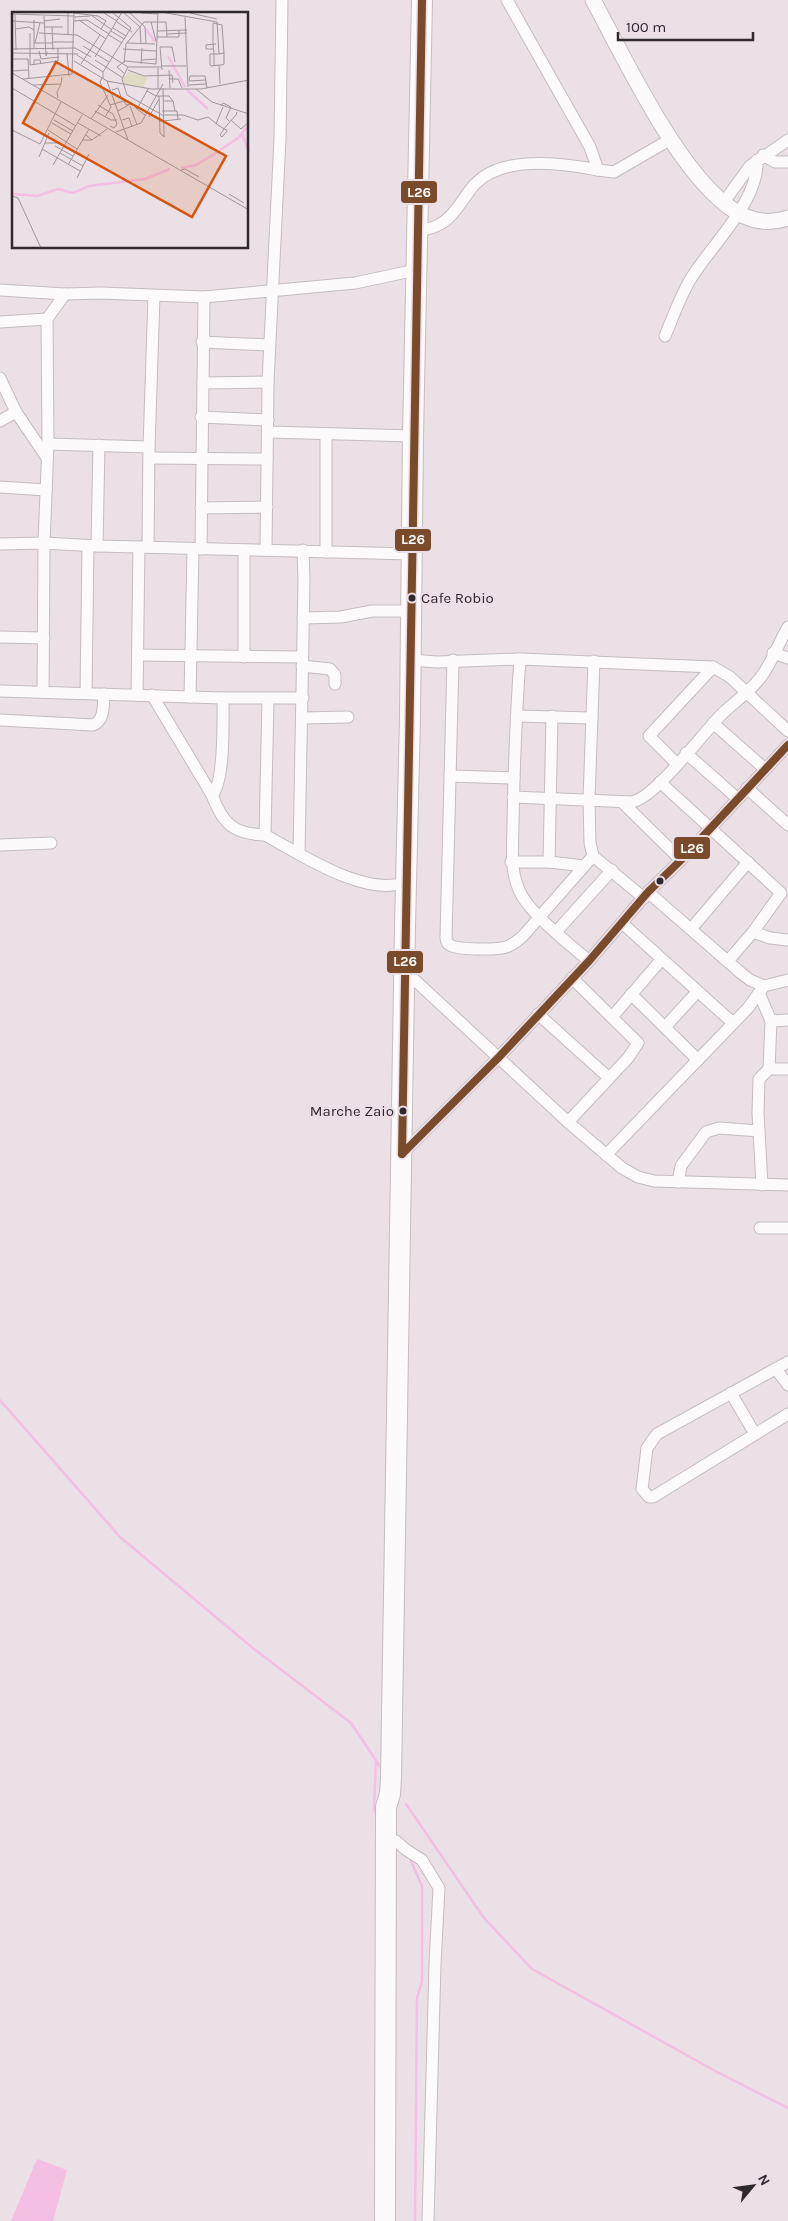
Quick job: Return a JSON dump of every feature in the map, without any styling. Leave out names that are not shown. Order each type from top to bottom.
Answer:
[{"type":"highway","points":[[385,2221],[387,2090],[386,1807],[390,1794],[422,0]]},
{"type":"highway","points":[[390,1794],[395,1806],[396,1841],[399,2044],[397,2221]]},
{"type":"street","points":[[266,550],[269,345],[280,140],[282,0]]},
{"type":"street","points":[[507,0],[590,148],[598,170]]},
{"type":"street","points":[[593,0],[671,139],[695,173],[738,213],[762,222],[788,218]]},
{"type":"street","points":[[418,231],[438,226],[453,213],[476,183],[497,170],[520,165],[561,163],[614,172],[671,139]]},
{"type":"street","points":[[724,202],[747,170],[760,158],[788,140]]},
{"type":"street","points":[[760,158],[775,162],[788,162]]},
{"type":"street","points":[[665,336],[691,279],[738,213],[754,182],[760,158]]},
{"type":"street","points":[[0,290],[65,294],[101,293],[204,297],[355,283],[416,270]]},
{"type":"street","points":[[43,692],[44,543],[48,444],[47,319],[65,294]]},
{"type":"street","points":[[137,695],[149,452],[154,296]]},
{"type":"street","points":[[190,697],[197,549],[201,508],[200,458],[204,297]]},
{"type":"street","points":[[0,322],[47,319]]},
{"type":"street","points":[[202,342],[269,345]]},
{"type":"street","points":[[0,378],[16,412],[47,458]]},
{"type":"street","points":[[203,383],[268,382]]},
{"type":"street","points":[[0,421],[16,412]]},
{"type":"street","points":[[201,417],[268,420]]},
{"type":"street","points":[[268,432],[413,436]]},
{"type":"street","points":[[326,434],[326,552]]},
{"type":"street","points":[[48,444],[99,445],[200,458],[267,459]]},
{"type":"street","points":[[86,693],[92,546],[99,445]]},
{"type":"street","points":[[0,487],[46,490]]},
{"type":"street","points":[[201,508],[267,507]]},
{"type":"street","points":[[0,544],[44,543],[92,546],[412,554]]},
{"type":"street","points":[[244,550],[244,657]]},
{"type":"street","points":[[299,853],[303,698],[303,550]]},
{"type":"street","points":[[303,618],[341,618],[372,611],[410,611]]},
{"type":"street","points":[[513,797],[622,802],[638,801],[660,782],[714,723],[764,674],[773,653],[788,627]]},
{"type":"street","points":[[0,637],[44,638]]},
{"type":"street","points":[[773,653],[788,658]]},
{"type":"street","points":[[138,655],[244,657],[302,662],[330,669],[335,675],[336,684]]},
{"type":"street","points":[[411,660],[437,662],[520,659],[713,667],[730,677],[788,731]]},
{"type":"street","points":[[520,659],[513,797],[512,862],[514,879],[526,902],[589,961]]},
{"type":"street","points":[[453,660],[447,943],[453,946],[470,948],[506,947],[523,936],[593,856]]},
{"type":"street","points":[[594,662],[589,799],[590,843],[593,856],[691,930],[761,990],[771,1020],[769,1068],[759,1079],[758,1085],[762,1184]]},
{"type":"street","points":[[677,764],[649,736],[713,667]]},
{"type":"street","points":[[0,691],[223,698],[303,698]]},
{"type":"street","points":[[0,720],[93,725],[99,722],[101,718],[104,694]]},
{"type":"street","points":[[152,696],[212,795],[221,816],[234,828],[248,834],[265,835],[358,882],[399,885],[406,882]]},
{"type":"street","points":[[212,795],[218,785],[222,754],[223,698]]},
{"type":"street","points":[[265,835],[268,699]]},
{"type":"street","points":[[516,716],[592,718]]},
{"type":"street","points":[[549,862],[552,798],[552,716]]},
{"type":"street","points":[[302,718],[348,717]]},
{"type":"street","points":[[714,723],[765,769]]},
{"type":"street","points":[[402,1154],[499,1057],[589,961],[646,895],[788,745]]},
{"type":"street","points":[[686,753],[738,799]]},
{"type":"street","points":[[450,776],[514,778]]},
{"type":"street","points":[[660,782],[748,862],[784,889],[753,932],[728,961]]},
{"type":"street","points":[[747,788],[788,825]]},
{"type":"street","points":[[622,802],[681,860]]},
{"type":"street","points":[[0,845],[50,843]]},
{"type":"street","points":[[512,862],[549,862],[584,866]]},
{"type":"street","points":[[691,930],[748,862]]},
{"type":"street","points":[[556,932],[612,870]]},
{"type":"street","points":[[622,923],[733,1023]]},
{"type":"street","points":[[753,932],[770,938],[788,940]]},
{"type":"street","points":[[612,1017],[661,960]]},
{"type":"street","points":[[406,972],[568,1122],[622,1168],[638,1177],[654,1181],[788,1185]]},
{"type":"street","points":[[606,1155],[733,1023],[761,990],[787,976]]},
{"type":"street","points":[[568,1122],[628,1058],[638,1043],[572,978]]},
{"type":"street","points":[[664,1027],[697,992]]},
{"type":"street","points":[[631,994],[698,1060]]},
{"type":"street","points":[[538,1014],[608,1078]]},
{"type":"street","points":[[771,1020],[788,1020]]},
{"type":"street","points":[[769,1068],[788,1069]]},
{"type":"street","points":[[678,1182],[681,1166],[706,1132],[719,1128],[759,1131]]},
{"type":"street","points":[[760,1228],[788,1228]]},
{"type":"street","points":[[788,1362],[657,1434],[647,1448],[642,1490],[644,1494],[649,1497],[653,1496],[788,1414]]},
{"type":"street","points":[[776,1369],[788,1385]]},
{"type":"street","points":[[731,1393],[754,1434]]},
{"type":"street","points":[[396,1841],[422,1860],[439,1888],[428,2221]]},
{"type":"shaded area","points":[[37,2159],[67,2170],[53,2221],[11,2221]]},
{"type":"waterway","points":[[0,1400],[120,1537],[254,1649],[351,1723],[381,1768]]},
{"type":"waterway","points":[[376,1761],[374,1808],[377,1818]]},
{"type":"waterway","points":[[406,1804],[484,1918],[532,1969],[717,2072],[788,2108]]},
{"type":"waterway","points":[[411,1861],[422,1886],[422,1981],[417,1998],[415,2221]]},
{"type":"transit line","name":"L26","points":[[402,1154],[422,0]]},
{"type":"transit line","name":"L26","points":[[402,1154],[499,1057],[589,961],[648,892],[681,860],[788,745]]},
{"type":"place","name":"Cafe Robio","points":[[412,598]]},
{"type":"place","name":"Marche Zaio","points":[[403,1111]]}]
